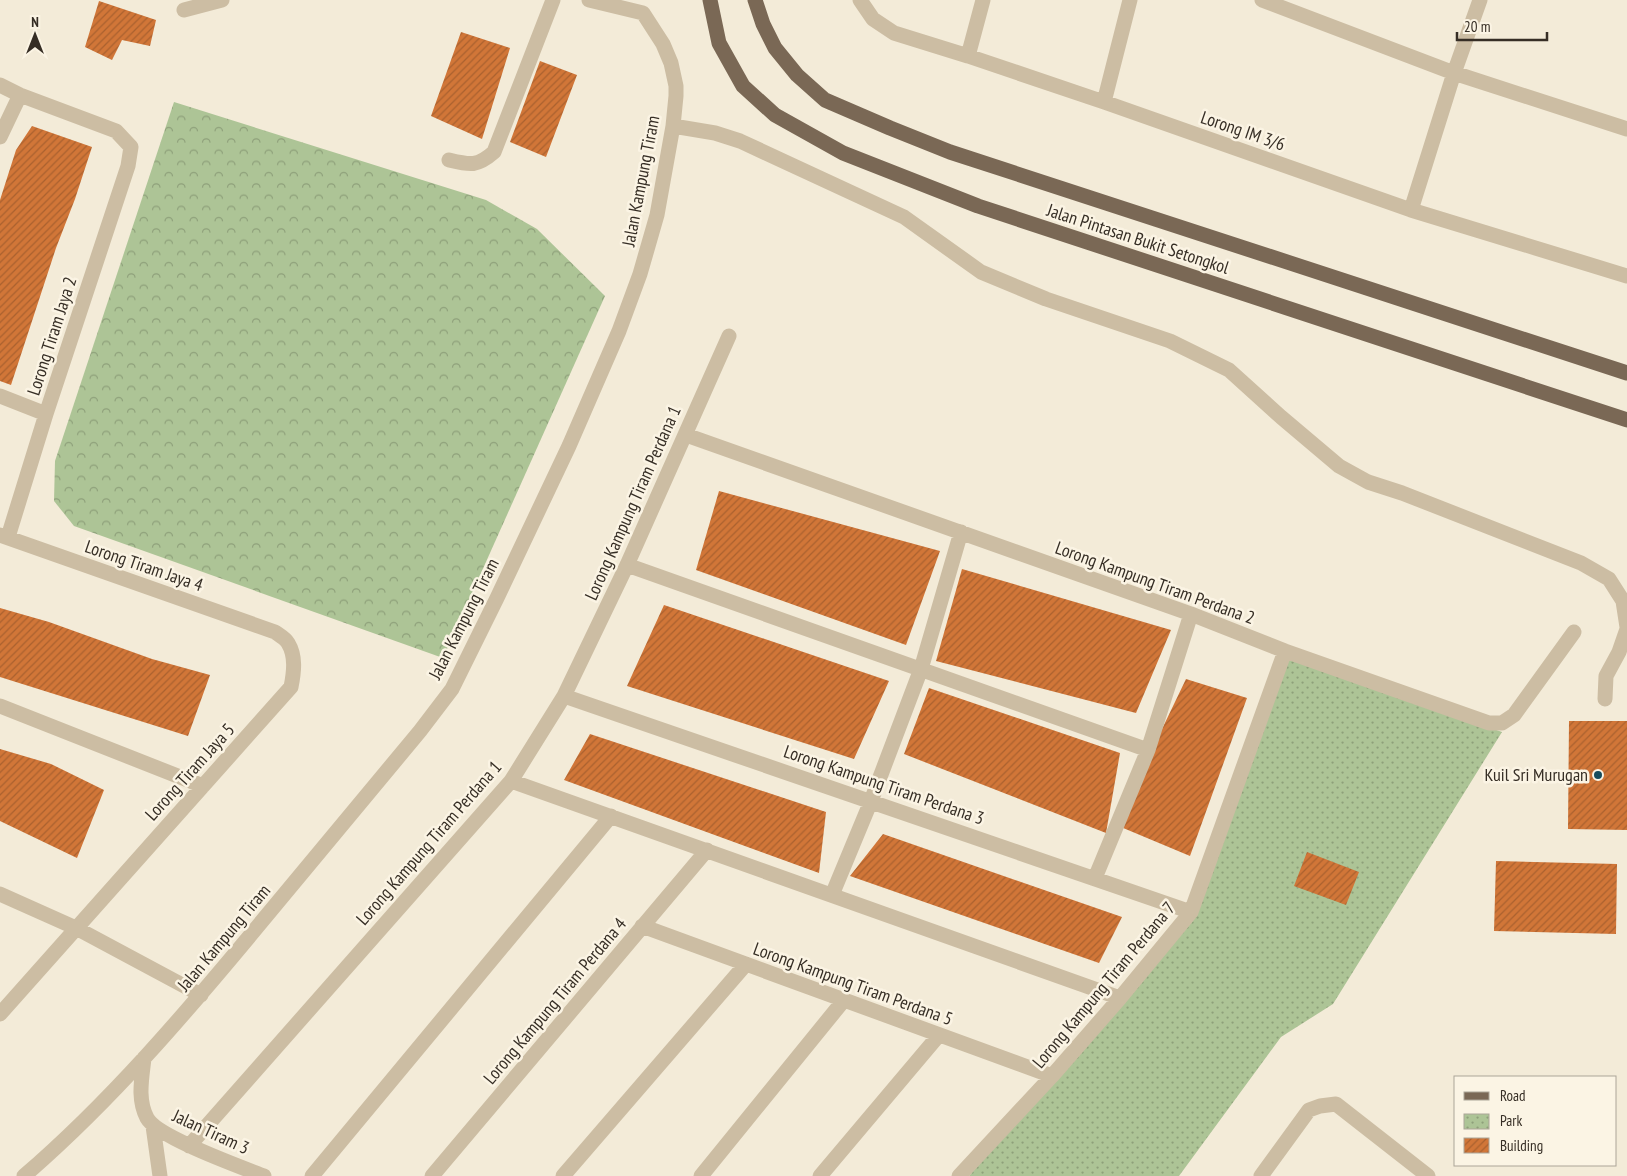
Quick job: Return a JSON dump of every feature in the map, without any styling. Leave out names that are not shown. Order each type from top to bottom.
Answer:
[{"type":"main road","name":"Jalan Pintasan Bukit Setongkol","points":[[710,0],[719,43],[743,86],[775,115],[843,153],[978,206],[1627,420]]},
{"type":"main road","name":"Jalan Pintasan Bukit Setongkol","points":[[755,0],[763,24],[775,48],[797,75],[825,100],[890,128],[950,152],[1627,374]]},
{"type":"street","points":[[184,10],[222,0]]},
{"type":"street","points":[[449,160],[470,165],[486,160],[494,152],[553,0]]},
{"type":"street","name":"Jalan Kampung Tiram","points":[[24,1176],[55,1149],[144,1058],[201,995],[420,731],[452,689],[569,446],[619,331],[640,274],[657,215],[673,126],[676,86],[671,63],[643,6],[589,0]]},
{"type":"street","name":"Lorong IM 3/6","points":[[860,0],[873,18],[894,33],[1104,102],[1411,210],[1627,276]]},
{"type":"street","points":[[968,56],[983,0]]},
{"type":"street","points":[[1104,102],[1130,0]]},
{"type":"street","points":[[1262,0],[1454,73],[1627,129]]},
{"type":"street","points":[[1411,210],[1454,73],[1480,0]]},
{"type":"street","points":[[0,85],[20,95],[0,137]]},
{"type":"street","name":"Lorong Tiram Jaya 2","points":[[4,536],[128,166],[131,147],[116,131],[20,95]]},
{"type":"street","points":[[673,126],[715,133],[740,141],[904,217],[981,272],[1046,300],[1170,340],[1229,370],[1339,466],[1368,482],[1402,493],[1581,563],[1609,579],[1623,601],[1627,628],[1619,652],[1606,676],[1605,699]]},
{"type":"street","name":"Lorong Kampung Tiram Perdana 1","points":[[189,1146],[511,781],[564,696],[627,565],[729,336]]},
{"type":"street","points":[[0,396],[46,414]]},
{"type":"street","name":"Lorong Kampung Tiram Perdana 2","points":[[686,434],[1191,614],[1285,651],[1489,723],[1502,723],[1514,715],[1574,632]]},
{"type":"street","points":[[832,894],[921,670],[962,532]]},
{"type":"street","name":"Lorong Tiram Jaya 4","points":[[4,536],[275,632]]},
{"type":"street","points":[[627,565],[1148,750]]},
{"type":"street","points":[[1095,878],[1148,750],[1191,614]]},
{"type":"street","name":"Lorong Tiram Jaya 5","points":[[0,1014],[291,687],[294,672],[293,657],[287,641],[275,632]]},
{"type":"street","name":"Lorong Kampung Tiram Perdana 7","points":[[959,1176],[1052,1076],[1192,912],[1285,651]]},
{"type":"street","name":"Lorong Kampung Tiram Perdana 3","points":[[564,696],[1192,912]]},
{"type":"street","points":[[0,706],[203,786]]},
{"type":"street","points":[[511,781],[1120,998]]},
{"type":"street","points":[[312,1176],[611,816]]},
{"type":"street","name":"Lorong Kampung Tiram Perdana 4","points":[[432,1176],[706,850]]},
{"type":"street","points":[[0,894],[76,928],[201,995]]},
{"type":"street","name":"Lorong Kampung Tiram Perdana 5","points":[[642,926],[1052,1076]]},
{"type":"street","points":[[564,1176],[746,964]]},
{"type":"street","points":[[701,1176],[844,1000]]},
{"type":"street","points":[[820,1176],[939,1035]]},
{"type":"street","name":"Jalan Tiram 3","points":[[144,1058],[140,1097],[147,1119],[153,1126],[189,1146],[264,1176]]},
{"type":"street","points":[[1261,1176],[1309,1110],[1320,1106],[1336,1104],[1423,1175]]},
{"type":"street","points":[[153,1126],[160,1176]]},
{"type":"green space","points":[[174,102],[486,200],[537,229],[605,296],[443,658],[74,526],[54,501],[55,461]]},
{"type":"green space","points":[[1289,657],[1502,732],[1333,1004],[1281,1037],[1179,1176],[969,1176],[1196,913]]},
{"type":"building","points":[[99,1],[156,20],[150,46],[122,40],[112,60],[85,47]]},
{"type":"building","points":[[461,32],[510,48],[482,139],[431,116]]},
{"type":"building","points":[[540,61],[577,75],[546,157],[510,142]]},
{"type":"building","points":[[32,126],[92,147],[56,248],[11,385],[0,381],[0,200],[16,150]]},
{"type":"building","points":[[719,491],[940,551],[906,645],[696,570]]},
{"type":"building","points":[[962,569],[1171,630],[1136,713],[936,661]]},
{"type":"building","points":[[664,605],[889,681],[854,759],[627,686]]},
{"type":"building","points":[[0,608],[49,622],[152,659],[210,675],[188,736],[0,677]]},
{"type":"building","points":[[1186,679],[1247,698],[1190,856],[1116,825]]},
{"type":"building","points":[[929,688],[1120,753],[1106,833],[904,754]]},
{"type":"building","name":"Kuil Sri Murugan","points":[[1569,721],[1627,721],[1627,830],[1568,829]]},
{"type":"building","points":[[590,734],[826,812],[819,873],[564,780]]},
{"type":"building","points":[[0,749],[51,764],[104,790],[77,858],[0,821]]},
{"type":"building","points":[[883,834],[1122,917],[1099,963],[850,876]]},
{"type":"building","points":[[1307,852],[1359,872],[1346,905],[1294,886]]},
{"type":"building","points":[[1496,861],[1617,864],[1616,934],[1494,931]]},
{"type":"place","name":"Kuil Sri Murugan","points":[[1598,775]]}]
